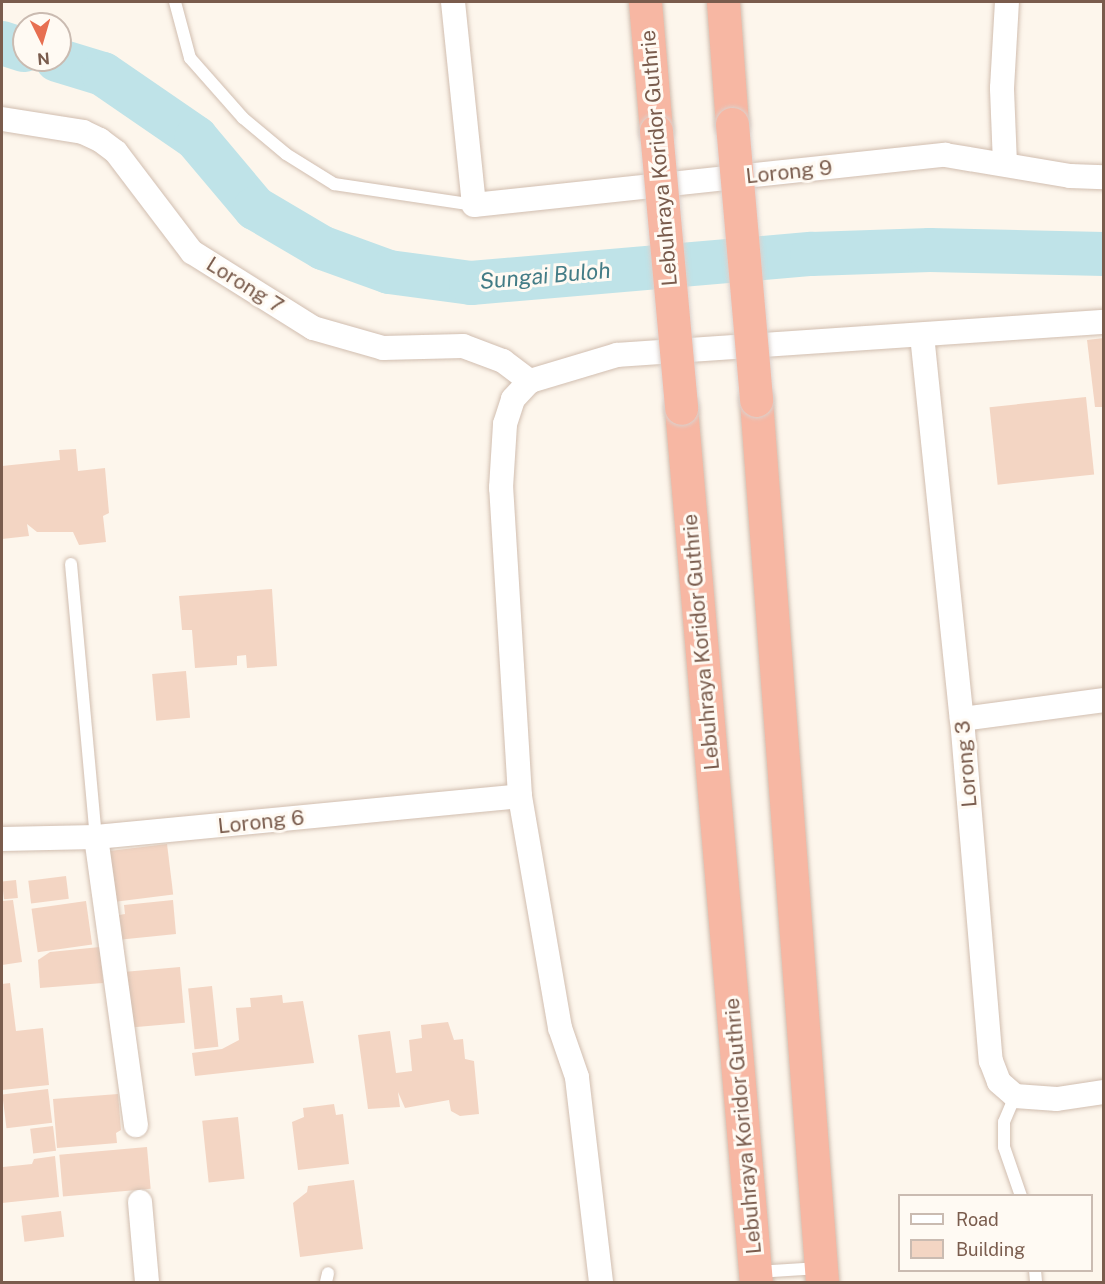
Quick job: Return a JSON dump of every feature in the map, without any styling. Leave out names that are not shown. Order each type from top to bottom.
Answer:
[{"type":"highway","name":"Lebuhraya Koridor Guthrie","points":[[645,2],[756,1277]]},
{"type":"highway","points":[[723,2],[756,400],[821,1275]]},
{"type":"street","points":[[453,2],[474,205]]},
{"type":"street","points":[[1005,164],[1002,88],[1007,2]]},
{"type":"street","name":"Lorong 7","points":[[2,119],[83,132],[100,140],[116,152],[192,252],[313,328],[383,348],[463,346],[503,361],[530,381]]},
{"type":"street","name":"Lorong 9","points":[[474,205],[945,155],[1070,176],[1104,177]]},
{"type":"street","points":[[601,1282],[577,1077],[561,1028],[520,796],[501,459],[505,424],[513,399],[530,381],[616,355],[1104,322]]},
{"type":"street","name":"Lorong 3","points":[[922,335],[962,719],[991,1061],[999,1082],[1015,1096]]},
{"type":"street","points":[[962,719],[1104,700]]},
{"type":"street","name":"Lorong 6","points":[[2,839],[96,837],[520,796]]},
{"type":"street","points":[[96,837],[136,1125]]},
{"type":"street","points":[[1015,1096],[1036,1100],[1104,1092]]},
{"type":"street","points":[[140,1202],[147,1282]]},
{"type":"lane","points":[[175,2],[190,58],[243,118],[286,154],[334,184],[474,205]]},
{"type":"lane","points":[[71,564],[96,837]]},
{"type":"lane","points":[[1015,1096],[1004,1122],[1004,1147],[1020,1194]]},
{"type":"lane","points":[[756,1277],[821,1275]]},
{"type":"building","points":[[1104,338],[1104,407],[1095,407],[1087,340]]},
{"type":"building","points":[[1086,397],[1094,475],[998,485],[990,407]]},
{"type":"building","points":[[76,449],[78,471],[105,468],[109,513],[103,516],[106,542],[79,545],[73,532],[37,532],[27,524],[29,536],[2,539],[2,466],[60,460],[59,450]]},
{"type":"building","points":[[272,589],[277,666],[247,668],[246,655],[237,656],[237,665],[195,668],[192,630],[182,630],[179,596]]},
{"type":"building","points":[[186,671],[190,718],[156,721],[152,674]]},
{"type":"building","points":[[167,844],[173,895],[110,902],[103,852]]},
{"type":"building","points":[[66,876],[69,899],[31,903],[28,881]]},
{"type":"building","points":[[16,880],[18,898],[4,899],[2,881]]},
{"type":"building","points":[[13,900],[22,962],[2,965],[2,901]]},
{"type":"building","points":[[173,900],[176,934],[117,940],[114,916],[125,914],[124,905]]},
{"type":"building","points":[[86,901],[92,945],[38,952],[32,909]]},
{"type":"building","points":[[100,947],[103,983],[40,988],[38,960],[50,952]]},
{"type":"building","points":[[180,967],[185,1023],[131,1027],[126,972]]},
{"type":"building","points":[[10,983],[16,1031],[43,1028],[49,1085],[2,1090],[2,984]]},
{"type":"building","points":[[212,986],[218,1047],[195,1049],[188,989]]},
{"type":"building","points":[[282,995],[283,1003],[303,1001],[314,1063],[195,1076],[192,1053],[222,1049],[239,1040],[236,1008],[251,1007],[250,998]]},
{"type":"building","points":[[448,1022],[454,1040],[463,1039],[465,1059],[474,1061],[479,1114],[460,1116],[451,1111],[449,1100],[405,1108],[398,1092],[400,1107],[368,1109],[358,1035],[390,1031],[396,1073],[412,1071],[409,1040],[422,1038],[421,1025]]},
{"type":"building","points":[[48,1089],[52,1123],[6,1128],[2,1095]]},
{"type":"building","points":[[118,1094],[121,1130],[116,1133],[117,1143],[57,1148],[53,1099]]},
{"type":"building","points":[[334,1104],[336,1115],[343,1114],[349,1164],[298,1170],[292,1122],[304,1117],[303,1108]]},
{"type":"building","points":[[238,1117],[244,1179],[209,1182],[202,1121]]},
{"type":"building","points":[[53,1126],[56,1151],[33,1154],[30,1129]]},
{"type":"building","points":[[147,1147],[151,1189],[63,1197],[59,1155]]},
{"type":"building","points":[[55,1156],[59,1197],[2,1203],[3,1167],[32,1164],[34,1159]]},
{"type":"building","points":[[354,1180],[363,1249],[300,1257],[293,1203],[307,1192],[308,1186]]},
{"type":"building","points":[[61,1211],[64,1237],[24,1242],[21,1216]]},
{"type":"waterway","name":"Sungai Buloh","points":[[2,43],[12,46]]},
{"type":"waterway","name":"Sungai Buloh","points":[[72,65],[103,74],[196,138],[255,208],[323,248],[389,272],[471,283],[812,254],[930,250],[1104,254]]}]
